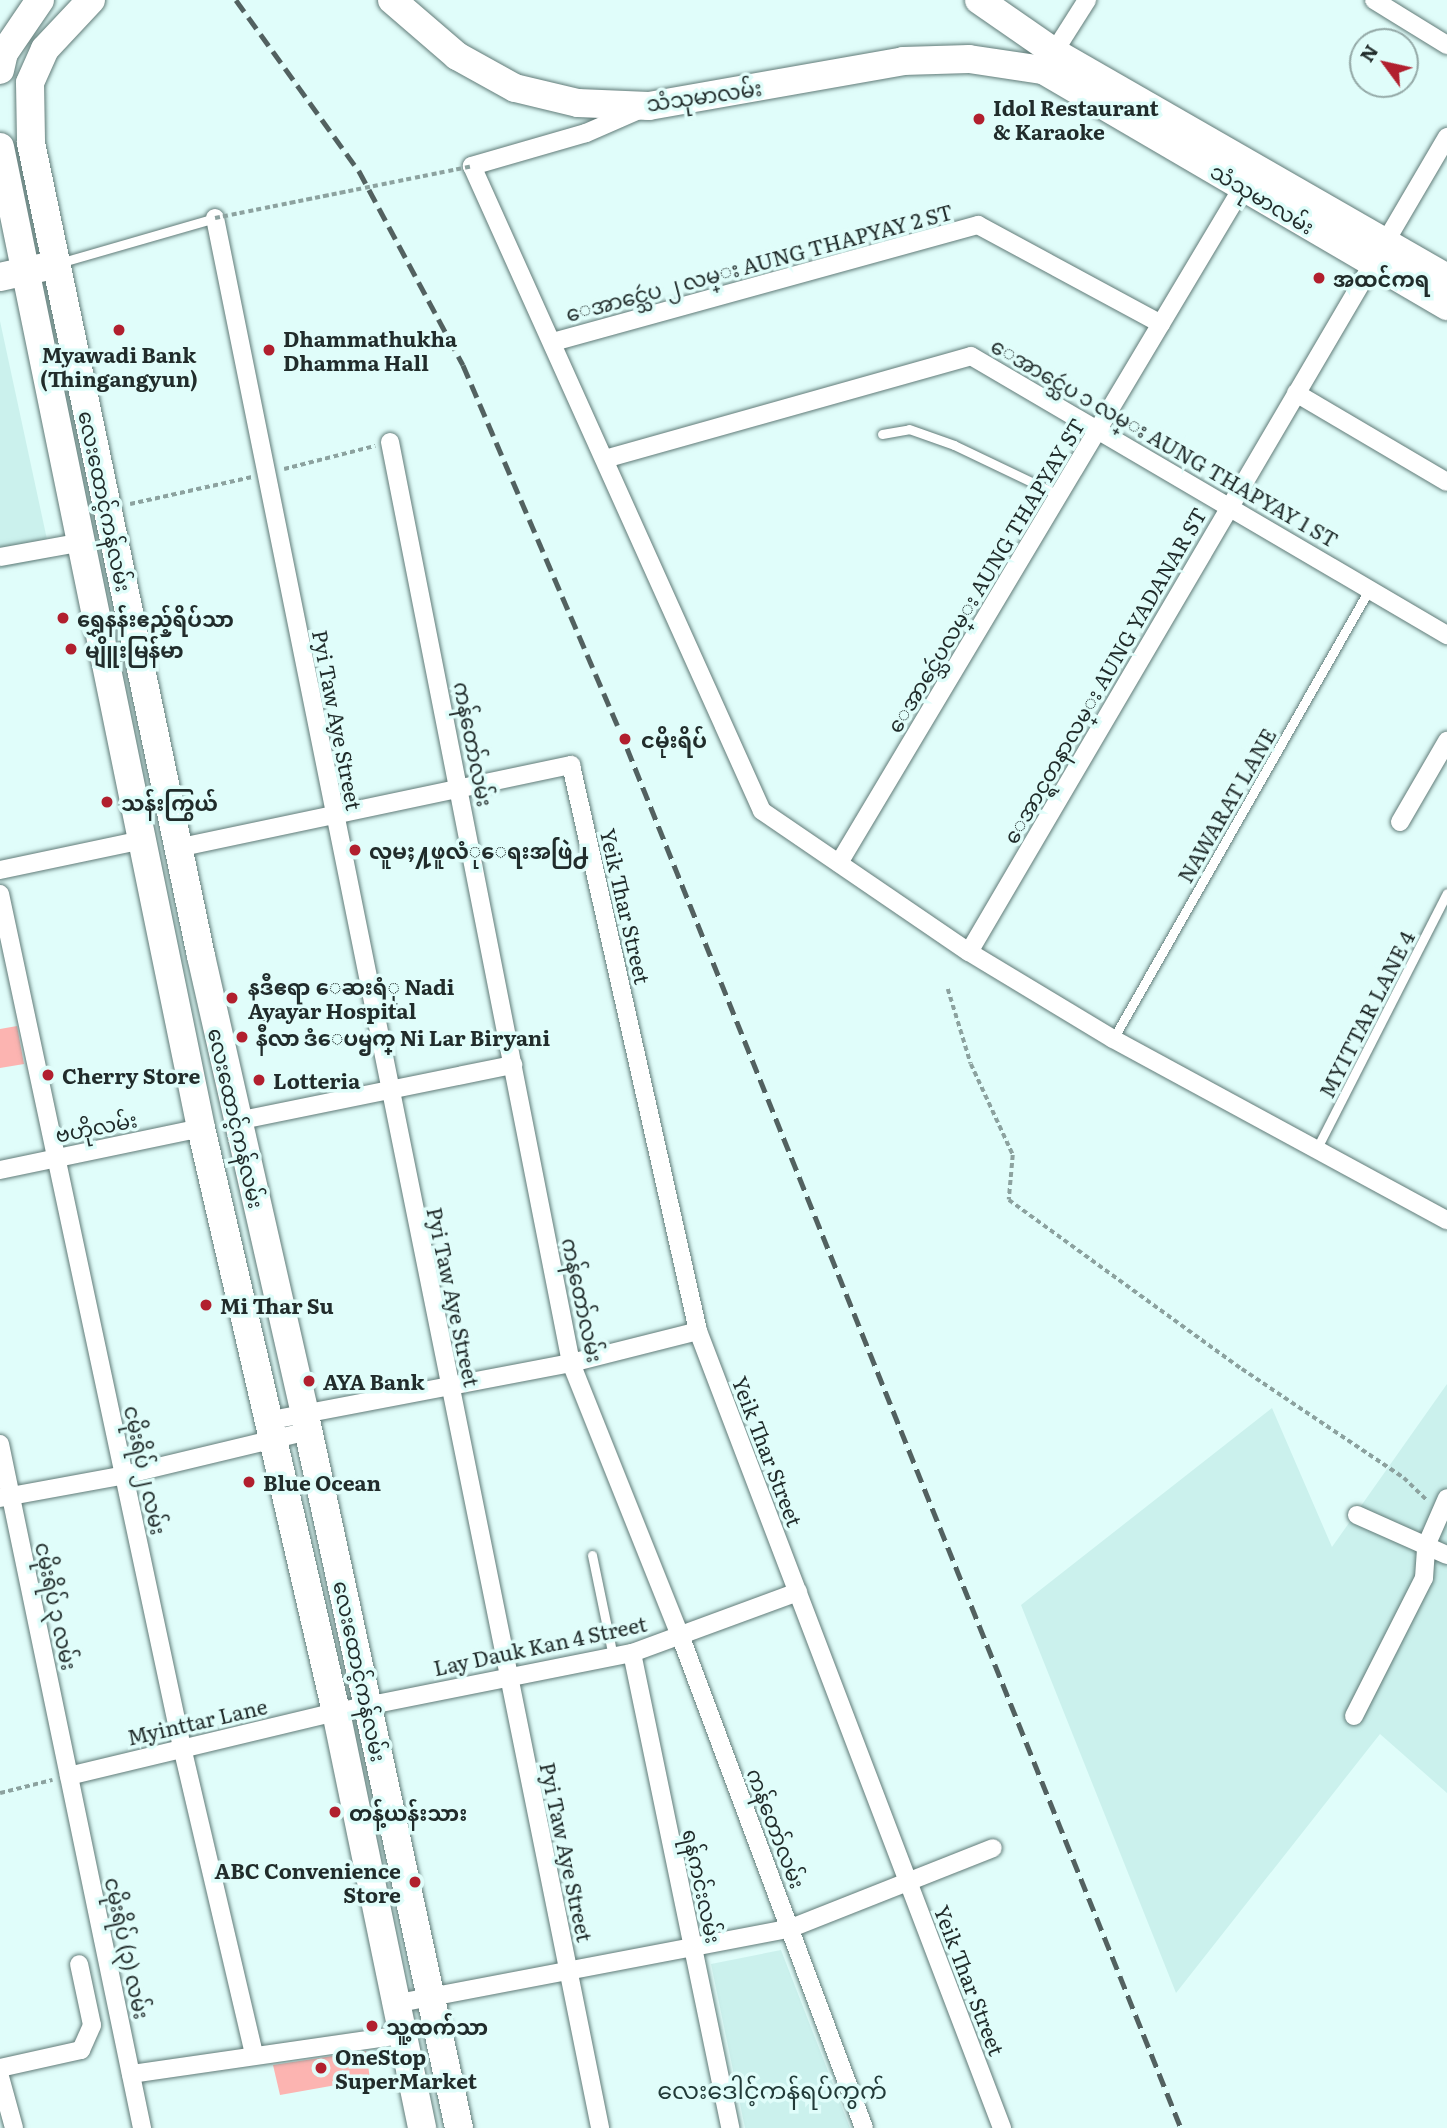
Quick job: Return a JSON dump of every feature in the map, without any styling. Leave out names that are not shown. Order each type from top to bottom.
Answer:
[{"type":"main road","points":[[0,69],[4,53],[40,0]]},
{"type":"main road","name":"လေးထောင့်ကန်လမ်း","points":[[91,0],[65,22],[45,49],[29,99],[32,143],[177,848],[306,1421],[459,2128]]},
{"type":"main road","name":"သံသုမာလမ်း","points":[[392,0],[457,56],[515,88],[578,103],[649,106],[903,61],[1049,61]]},
{"type":"main road","name":"သံသုမာလမ်း","points":[[979,0],[1049,61],[1378,251],[1447,306]]},
{"type":"main road","name":"လေးထောင့်ကန်လမ်း","points":[[0,147],[13,274],[78,542],[201,1128],[336,1712],[400,2035],[422,2128]]},
{"type":"main road","points":[[9,243],[49,234]]},
{"type":"main road","name":"သံသုမာလမ်း","points":[[1378,251],[1447,278]]},
{"type":"main road","points":[[13,274],[57,263]]},
{"type":"main road","points":[[166,963],[201,956]]},
{"type":"main road","points":[[201,1128],[237,1121]]},
{"type":"street","points":[[1049,61],[1087,0]]},
{"type":"street","points":[[1374,0],[1447,45]]},
{"type":"street","points":[[649,106],[586,133],[471,166],[553,342],[762,811],[969,952],[1113,1039],[1447,1220]]},
{"type":"street","name":"ေအာင္ရတနာလမ္း AUNG YADANAR ST","points":[[969,952],[1447,137]]},
{"type":"street","name":"ေအာင္သေဴပလမ္း AUNG THAPYAY ST","points":[[839,863],[1249,175]]},
{"type":"street","name":"Pyi Taw Aye Street","points":[[215,218],[268,473],[332,814],[600,2128]]},
{"type":"street","name":"ေအာင္သေဴပ ၂ လမ္း AUNG THAPYAY 2 ST","points":[[553,342],[978,225],[1161,324]]},
{"type":"street","name":"ေအာင္သေဴပ ၁ လမ္း AUNG THAPYAY 1 ST","points":[[605,459],[971,356],[1230,505],[1447,635]]},
{"type":"street","points":[[1296,393],[1447,482]]},
{"type":"street","name":"ကန်တော်လမ်း","points":[[390,442],[571,1363],[680,1635],[864,2128]]},
{"type":"street","points":[[0,557],[78,542]]},
{"type":"street","points":[[1400,822],[1447,741]]},
{"type":"street","name":"Yeik Thar Street","points":[[459,788],[570,765],[698,1331],[1002,2128]]},
{"type":"street","points":[[177,848],[459,788]]},
{"type":"street","points":[[0,870],[142,840]]},
{"type":"street","name":"ငမိုးရိပ် ၂ လမ်း","points":[[0,894],[54,1158],[182,1747],[254,2055]]},
{"type":"street","points":[[237,1121],[513,1065]]},
{"type":"street","name":"ဗဟိုလမ်း","points":[[0,1170],[201,1128]]},
{"type":"street","points":[[6,1497],[125,1475],[269,1431],[449,1385],[571,1363],[698,1331]]},
{"type":"street","name":"ငမိုးရိပ် ၃ လမ်း","points":[[0,1444],[6,1497],[69,1776]]},
{"type":"street","points":[[1354,1716],[1424,1578],[1426,1546],[1444,1504]]},
{"type":"street","points":[[1356,1515],[1447,1555]]},
{"type":"street","name":"Lay Dauk Kan 4 Street","points":[[336,1712],[632,1653],[798,1592]]},
{"type":"street","name":"ရန်ကင်းလမ်း","points":[[632,1653],[730,2128]]},
{"type":"street","name":"Myinttar Lane","points":[[69,1776],[336,1712]]},
{"type":"street","name":"ငမိုးရိပ် (၃) လမ်း","points":[[69,1776],[142,2128]]},
{"type":"street","points":[[394,2004],[433,2000],[791,1928],[993,1848]]},
{"type":"street","points":[[0,2068],[81,2050],[92,2025],[79,1964]]},
{"type":"street","points":[[131,2074],[400,2035]]},
{"type":"street","points":[[0,2077],[14,2128]]},
{"type":"lane","points":[[57,263],[215,218]]},
{"type":"lane","points":[[882,434],[909,429],[954,445],[1059,495]]},
{"type":"lane","name":"NAWARAT LANE","points":[[1113,1039],[1370,588]]},
{"type":"lane","name":"MYITTAR LANE 4","points":[[1316,1150],[1447,893]]},
{"type":"lane","points":[[592,1555],[613,1656]]},
{"type":"path","points":[[215,218],[471,166]]},
{"type":"path","points":[[127,505],[390,442]]},
{"type":"path","points":[[948,989],[971,1064],[1013,1155],[1009,1200],[1242,1369],[1444,1504]]},
{"type":"path","points":[[0,1793],[69,1776]]},
{"type":"shaded area","points":[[0,321],[51,558],[0,569]]},
{"type":"shaded area","points":[[1447,1384],[1447,1793],[1380,1734],[1176,1993],[1021,1605],[1272,1408],[1332,1547]]},
{"type":"shaded area","points":[[781,1950],[850,2128],[745,2128],[711,1964]]},
{"type":"building","points":[[17,1026],[24,1064],[0,1068],[0,1029]]},
{"type":"building","name":"OneStop SuperMarket","points":[[366,2051],[370,2079],[280,2095],[273,2065]]},
{"type":"railway","points":[[236,0],[359,171],[463,365],[627,748],[1181,2128]]},
{"type":"place","name":"Idol Restaurant & Karaoke","points":[[979,119]]},
{"type":"place","name":"အထင်ကရ","points":[[1319,278]]},
{"type":"place","name":"Myawadi Bank (Thingangyun)","points":[[119,330]]},
{"type":"place","name":"Dhammathukha Dhamma Hall","points":[[269,350]]},
{"type":"place","name":"ရွှေနန်းဧည့်ရိပ်သာ","points":[[63,618]]},
{"type":"place","name":"မျိူးမြန်မာ","points":[[71,649]]},
{"type":"place","name":"ငမိုးရိပ်","points":[[625,739]]},
{"type":"place","name":"သန်းကြွယ်","points":[[107,802]]},
{"type":"place","name":"လူမႈ႔ဖူလံုေရးအဖြဲ႕","points":[[355,850]]},
{"type":"place","name":"နဒီဧရာ ေဆးရံု Nadi Ayayar Hospital","points":[[232,998]]},
{"type":"place","name":"နီလာ ဒံေပၝက္ Ni Lar Biryani","points":[[242,1037]]},
{"type":"place","name":"Cherry Store","points":[[48,1075]]},
{"type":"place","name":"Lotteria","points":[[259,1080]]},
{"type":"place","name":"Mi Thar Su","points":[[206,1305]]},
{"type":"place","name":"AYA Bank","points":[[309,1381]]},
{"type":"place","name":"Blue Ocean","points":[[249,1482]]},
{"type":"place","name":"တန့်ယန်းသား","points":[[335,1812]]},
{"type":"place","name":"ABC Convenience Store","points":[[415,1882]]},
{"type":"place","name":"သူ့ထက်သာ","points":[[372,2026]]},
{"type":"place","name":"OneStop SuperMarket","points":[[321,2068]]},
{"type":"district","name":"လေးဒေါင့်ကန်ရပ်ကွက်","points":[[772,2089]]}]
